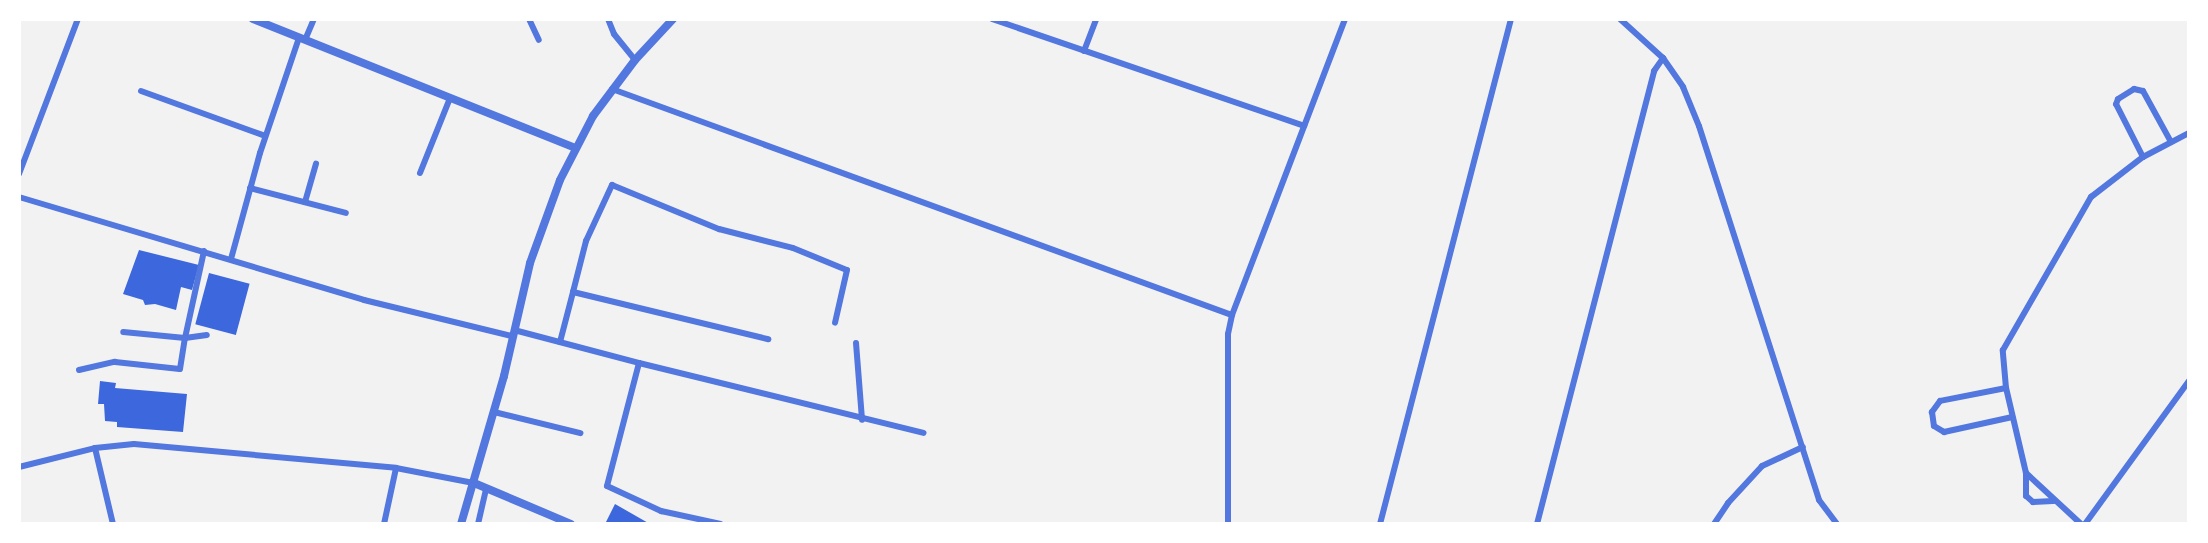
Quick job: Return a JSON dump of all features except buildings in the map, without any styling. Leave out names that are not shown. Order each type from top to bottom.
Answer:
[{"type":"street","points":[[19,174],[78,19]]},
{"type":"street","points":[[253,19],[575,148]]},
{"type":"street","points":[[231,259],[265,136],[302,39],[314,19]]},
{"type":"street","points":[[529,19],[538,40]]},
{"type":"street","points":[[608,19],[614,34],[635,60]]},
{"type":"street","points":[[461,524],[494,412],[545,217],[575,148],[612,89],[673,19]]},
{"type":"street","points":[[992,19],[1304,125]]},
{"type":"street","points":[[1084,51],[1096,19]]},
{"type":"street","points":[[1228,524],[1228,334],[1232,314],[1345,19]]},
{"type":"street","points":[[1380,524],[1511,19]]},
{"type":"street","points":[[1620,19],[1663,58],[1683,87],[1699,126],[1819,500],[1837,524]]},
{"type":"street","points":[[1538,524],[1654,71],[1663,58]]},
{"type":"street","points":[[612,89],[1232,314]]},
{"type":"street","points":[[2143,157],[2116,104],[2118,99],[2134,89],[2143,91],[2171,142]]},
{"type":"street","points":[[141,91],[265,136]]},
{"type":"street","points":[[420,173],[450,97]]},
{"type":"street","points":[[2053,501],[2033,502],[2026,496],[2026,473],[2006,388],[2003,350],[2091,197],[2143,157],[2189,133]]},
{"type":"street","points":[[306,202],[316,164]]},
{"type":"street","points":[[560,342],[586,241],[612,185],[719,229],[793,247],[847,270],[835,323]]},
{"type":"street","points":[[250,188],[346,213]]},
{"type":"street","points":[[19,197],[364,300],[560,342],[862,420],[924,433]]},
{"type":"street","points":[[79,370],[115,362],[180,369],[204,251]]},
{"type":"street","points":[[573,292],[768,339]]},
{"type":"street","points":[[123,332],[185,338],[207,335]]},
{"type":"street","points":[[856,343],[862,420]]},
{"type":"street","points":[[639,363],[607,486],[661,511],[721,524]]},
{"type":"street","points":[[2026,473],[2046,489],[2053,501],[2083,524],[2189,381]]},
{"type":"street","points":[[2006,388],[1940,401],[1932,412],[1934,426],[1944,432],[2012,418]]},
{"type":"street","points":[[494,412],[580,433]]},
{"type":"street","points":[[19,467],[96,448],[134,444],[396,468],[474,483],[567,523]]},
{"type":"street","points":[[1714,524],[1728,503],[1762,466],[1803,447]]},
{"type":"street","points":[[96,448],[113,524]]},
{"type":"street","points":[[384,524],[396,468]]},
{"type":"street","points":[[478,524],[486,489]]}]
